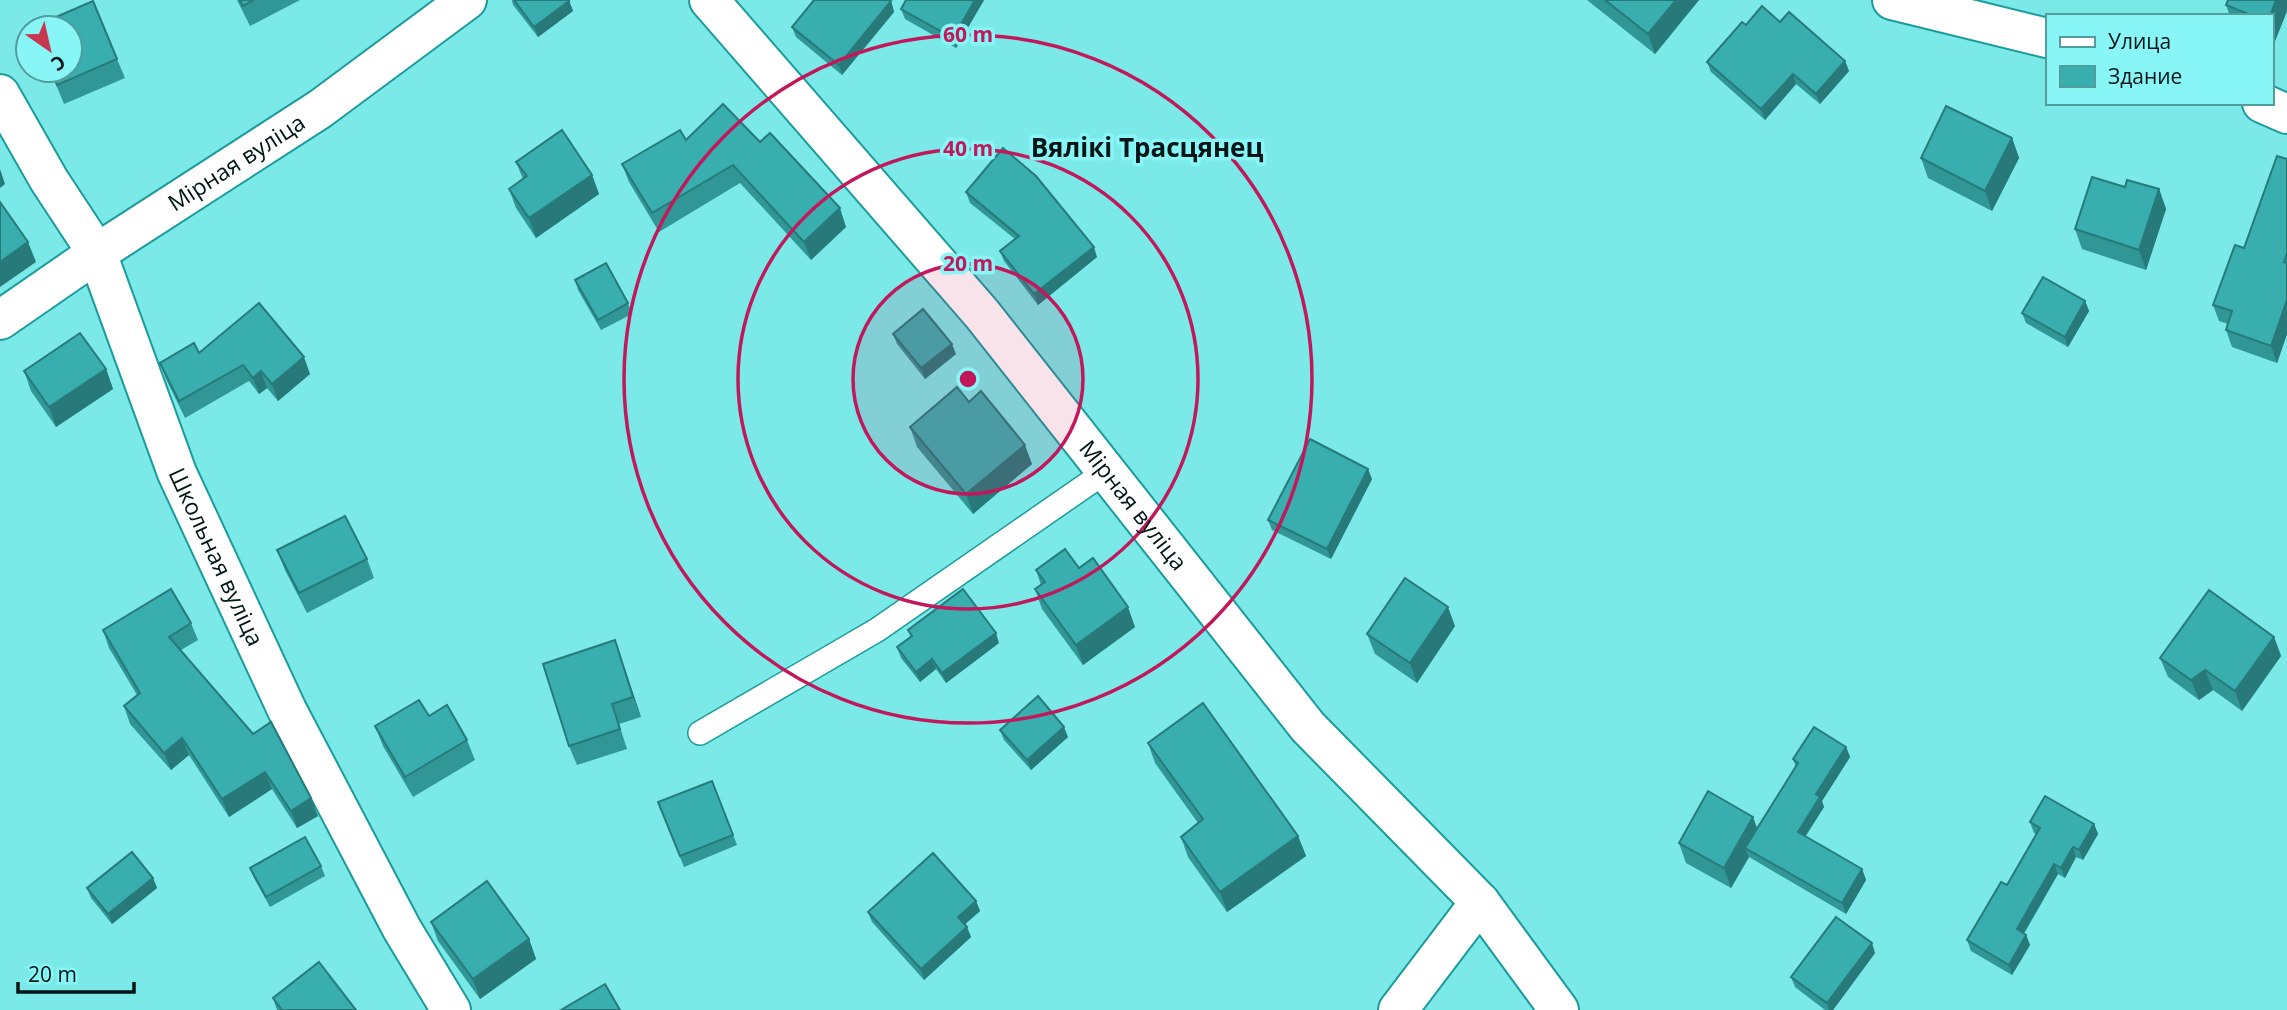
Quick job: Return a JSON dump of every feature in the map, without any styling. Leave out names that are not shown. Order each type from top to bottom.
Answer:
[{"type":"street","name":"Мірная вуліца","points":[[0,320],[97,253],[320,108],[467,0]]},
{"type":"street","name":"Мірная вуліца","points":[[709,0],[982,314],[1308,727],[1480,902],[1559,1010]]},
{"type":"street","points":[[1892,0],[2046,38]]},
{"type":"street","name":"Школьная вуліца","points":[[0,94],[48,180],[97,253],[177,473],[287,710],[402,929],[451,1010]]},
{"type":"street","points":[[2267,105],[2287,114]]},
{"type":"street","points":[[1398,1010],[1480,902]]},
{"type":"lane","points":[[700,733],[877,630],[1108,471]]},
{"type":"building","points":[[240,0],[254,0],[243,6]]},
{"type":"building","points":[[514,0],[569,0],[569,1],[534,27]]},
{"type":"building","points":[[814,0],[891,1],[839,65],[792,27]]},
{"type":"building","points":[[906,0],[975,0],[953,38],[901,9]]},
{"type":"building","points":[[1605,0],[1676,0],[1648,34]]},
{"type":"building","points":[[2228,0],[2276,0],[2271,14],[2248,14],[2226,5]]},
{"type":"building","points":[[93,1],[117,59],[84,73],[84,14],[63,14]]},
{"type":"building","points":[[1762,6],[1780,22],[1789,12],[1845,61],[1816,94],[1793,74],[1761,109],[1707,62],[1742,22],[1746,25]]},
{"type":"building","points":[[723,104],[760,142],[770,133],[840,208],[804,242],[733,165],[652,213],[622,164],[680,130],[686,140]]},
{"type":"building","points":[[1946,106],[2012,138],[1985,191],[1921,158]]},
{"type":"building","points":[[562,130],[592,175],[529,218],[509,189],[527,176],[516,162]]},
{"type":"building","points":[[1003,148],[1036,176],[1094,247],[1034,294],[1000,251],[1019,236],[966,192]]},
{"type":"building","points":[[2277,156],[2287,159],[2287,253],[2284,262],[2287,263],[2287,300],[2271,346],[2226,330],[2232,311],[2213,305],[2235,245],[2244,248]]},
{"type":"building","points":[[2092,177],[2125,187],[2127,180],[2159,189],[2139,250],[2075,229]]},
{"type":"building","points":[[0,202],[28,242],[0,262]]},
{"type":"building","points":[[606,263],[628,303],[598,320],[575,280]]},
{"type":"building","points":[[2043,277],[2085,301],[2065,337],[2022,313]]},
{"type":"building","points":[[259,303],[304,357],[272,384],[261,371],[253,378],[243,365],[179,401],[160,363],[194,343],[199,353]]},
{"type":"building","points":[[923,309],[952,344],[921,368],[893,334]]},
{"type":"building","points":[[80,333],[106,369],[49,407],[24,371]]},
{"type":"building","points":[[957,387],[969,402],[981,391],[1025,445],[966,494],[910,427]]},
{"type":"building","points":[[1310,439],[1368,469],[1327,549],[1268,520]]},
{"type":"building","points":[[345,516],[367,559],[299,593],[277,550]]},
{"type":"building","points":[[1065,549],[1079,568],[1093,558],[1128,607],[1076,645],[1035,589],[1045,582],[1036,570]]},
{"type":"building","points":[[1405,578],[1448,607],[1410,663],[1367,634]]},
{"type":"building","points":[[171,589],[191,623],[169,637],[253,734],[271,722],[311,798],[291,811],[265,772],[222,799],[182,738],[164,753],[124,706],[140,693],[103,630]]},
{"type":"building","points":[[963,589],[996,633],[942,673],[932,659],[916,672],[897,647],[912,636],[908,630]]},
{"type":"building","points":[[2209,590],[2274,637],[2235,691],[2205,670],[2191,680],[2160,658]]},
{"type":"building","points":[[615,640],[633,697],[612,704],[620,729],[569,746],[543,664]]},
{"type":"building","points":[[1038,696],[1064,727],[1027,760],[1000,730]]},
{"type":"building","points":[[419,700],[429,716],[447,705],[467,740],[405,777],[375,726]]},
{"type":"building","points":[[1203,703],[1298,836],[1220,892],[1181,837],[1203,819],[1148,743]]},
{"type":"building","points":[[1814,727],[1846,747],[1816,794],[1820,797],[1798,832],[1862,869],[1842,903],[1745,848],[1798,763],[1793,759]]},
{"type":"building","points":[[712,781],[733,835],[680,856],[658,802]]},
{"type":"building","points":[[1708,791],[1753,817],[1724,868],[1679,843]]},
{"type":"building","points":[[2045,796],[2094,824],[2079,850],[2073,847],[2061,868],[2054,864],[2017,929],[2026,935],[2009,965],[1967,940],[2001,882],[2007,885],[2040,828],[2030,822]]},
{"type":"building","points":[[305,837],[321,866],[266,897],[250,868]]},
{"type":"building","points":[[132,852],[153,878],[108,914],[87,888]]},
{"type":"building","points":[[933,853],[976,901],[958,917],[967,927],[921,969],[868,912]]},
{"type":"building","points":[[487,881],[529,939],[473,979],[431,922]]},
{"type":"building","points":[[1836,917],[1872,943],[1827,1003],[1791,977]]},
{"type":"building","points":[[319,962],[356,1010],[282,1010],[273,998]]},
{"type":"building","points":[[605,984],[620,1010],[561,1010]]},
{"type":"district","name":"Вялікі Трасцянец","points":[[1147,148]]}]
